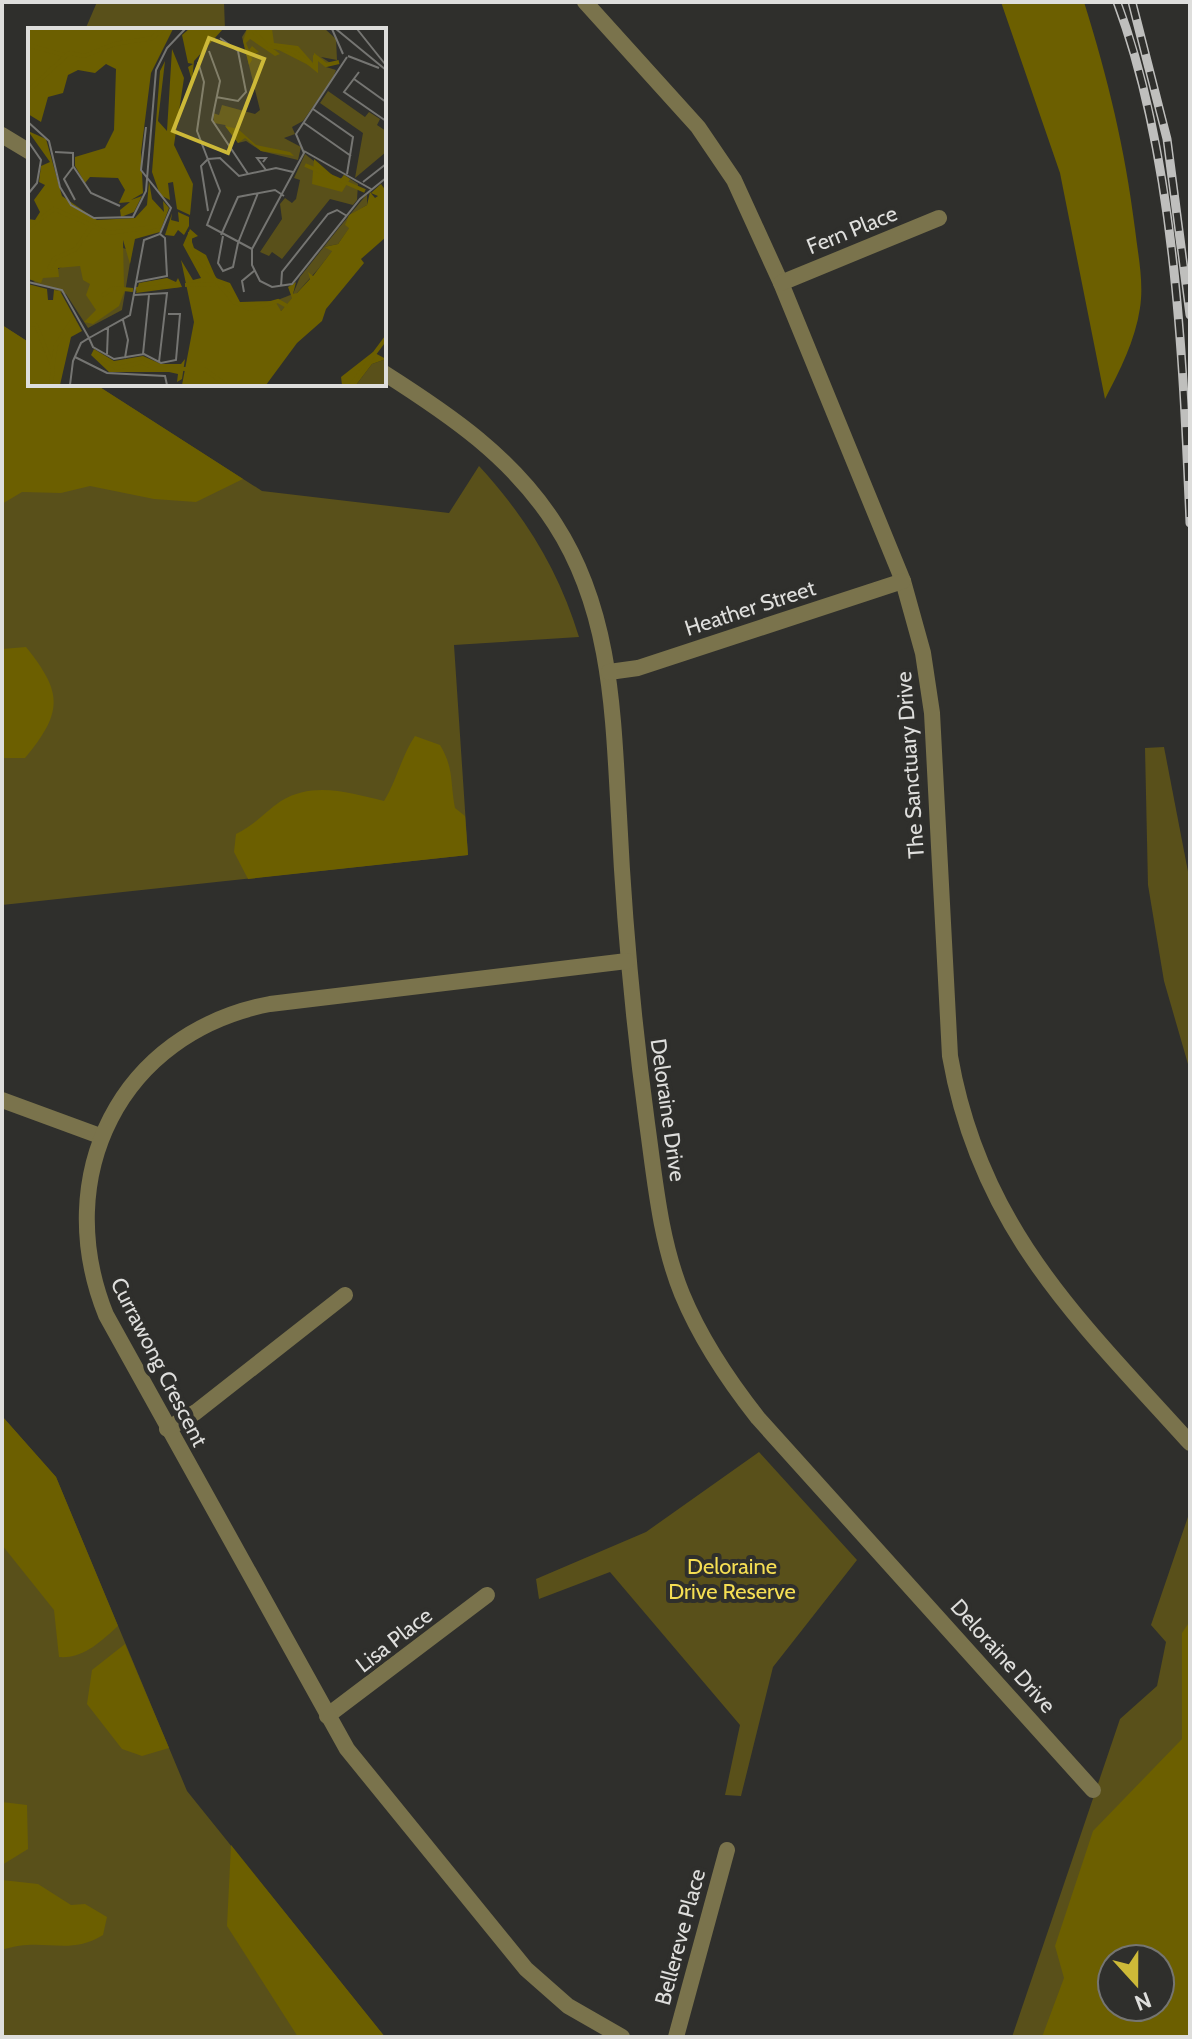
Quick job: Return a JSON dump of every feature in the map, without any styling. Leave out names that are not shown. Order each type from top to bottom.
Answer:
[{"type":"street","name":"The Sanctuary Drive","points":[[585,2],[719,154],[748,207],[781,283],[903,581],[923,653],[932,713],[950,1056],[956,1092],[976,1159],[1011,1228],[1049,1285],[1190,1443]]},
{"type":"street","points":[[2,135],[28,151]]},
{"type":"street","name":"Fern Place","points":[[781,283],[939,218]]},
{"type":"street","name":"Deloraine Drive","points":[[386,374],[459,420],[539,500],[562,535],[588,591],[609,672],[627,961],[661,1218],[681,1292],[707,1345],[758,1418],[1093,1790]]},
{"type":"street","name":"Heather Street","points":[[609,672],[638,668],[903,581]]},
{"type":"street","name":"Currawong Crescent","points":[[622,2037],[568,2006],[518,1960],[347,1749],[106,1315],[88,1263],[85,1204],[100,1136],[130,1087],[154,1061],[182,1040],[232,1014],[270,1004],[627,961]]},
{"type":"street","points":[[2,1100],[100,1136]]},
{"type":"street","points":[[167,1429],[196,1412],[345,1295]]},
{"type":"street","name":"Lisa Place","points":[[327,1716],[487,1595]]},
{"type":"street","name":"Bellereve Place","points":[[676,2037],[727,1850]]},
{"type":"green space","points":[[97,2],[224,2],[225,28],[86,28]]},
{"type":"green space","points":[[2,325],[28,342],[28,386],[98,386],[262,491],[449,513],[479,466],[496,485],[526,525],[551,567],[579,637],[454,645],[468,855],[2,905]]},
{"type":"green space","points":[[1164,747],[1190,882],[1190,1071],[1164,981],[1148,885],[1145,748]]},
{"type":"green space","points":[[2,1416],[56,1477],[187,1791],[385,2037],[2,2037]]},
{"type":"green space","name":"Deloraine Drive Reserve","points":[[759,1452],[857,1560],[773,1667],[741,1796],[725,1795],[740,1725],[610,1572],[539,1599],[536,1579],[646,1532]]},
{"type":"green space","points":[[1190,1511],[1190,1912],[1139,1943],[1096,1943],[1096,1998],[1080,2037],[1012,2037],[1120,1719],[1157,1686],[1166,1642],[1151,1625]]},
{"type":"shaded area","points":[[1001,2],[1084,2],[1108,86],[1126,170],[1141,288],[1135,332],[1105,399],[1060,173]]},
{"type":"shaded area","points":[[2,325],[28,342],[28,386],[98,386],[243,479],[196,502],[154,499],[90,486],[61,493],[22,492],[2,504]]},
{"type":"shaded area","points":[[26,647],[47,677],[52,690],[52,715],[25,758],[2,758],[2,649]]},
{"type":"shaded area","points":[[415,736],[440,745],[444,753],[450,768],[455,808],[465,816],[468,855],[248,879],[234,852],[236,834],[281,801],[306,791],[332,790],[384,801]]},
{"type":"shaded area","points":[[2,1416],[56,1477],[118,1626],[92,1648],[76,1655],[59,1657],[54,1610],[2,1545]]},
{"type":"shaded area","points":[[1190,1621],[1190,2037],[1042,2037],[1064,1978],[1055,1946],[1093,1831],[1182,1739],[1182,1633]]},
{"type":"shaded area","points":[[125,1644],[169,1748],[142,1756],[122,1749],[87,1704],[92,1670]]},
{"type":"shaded area","points":[[2,1802],[27,1805],[28,1849],[2,1865]]},
{"type":"shaded area","points":[[231,1845],[385,2037],[298,2037],[227,1926]]},
{"type":"shaded area","points":[[2,1880],[38,1884],[71,1905],[85,1904],[107,1917],[103,1935],[78,1945],[30,1945],[2,1950]]},
{"type":"railway","points":[[1117,2],[1137,62],[1164,191],[1179,327],[1190,523]]},
{"type":"railway","points":[[1132,2],[1167,139],[1190,315]]}]
